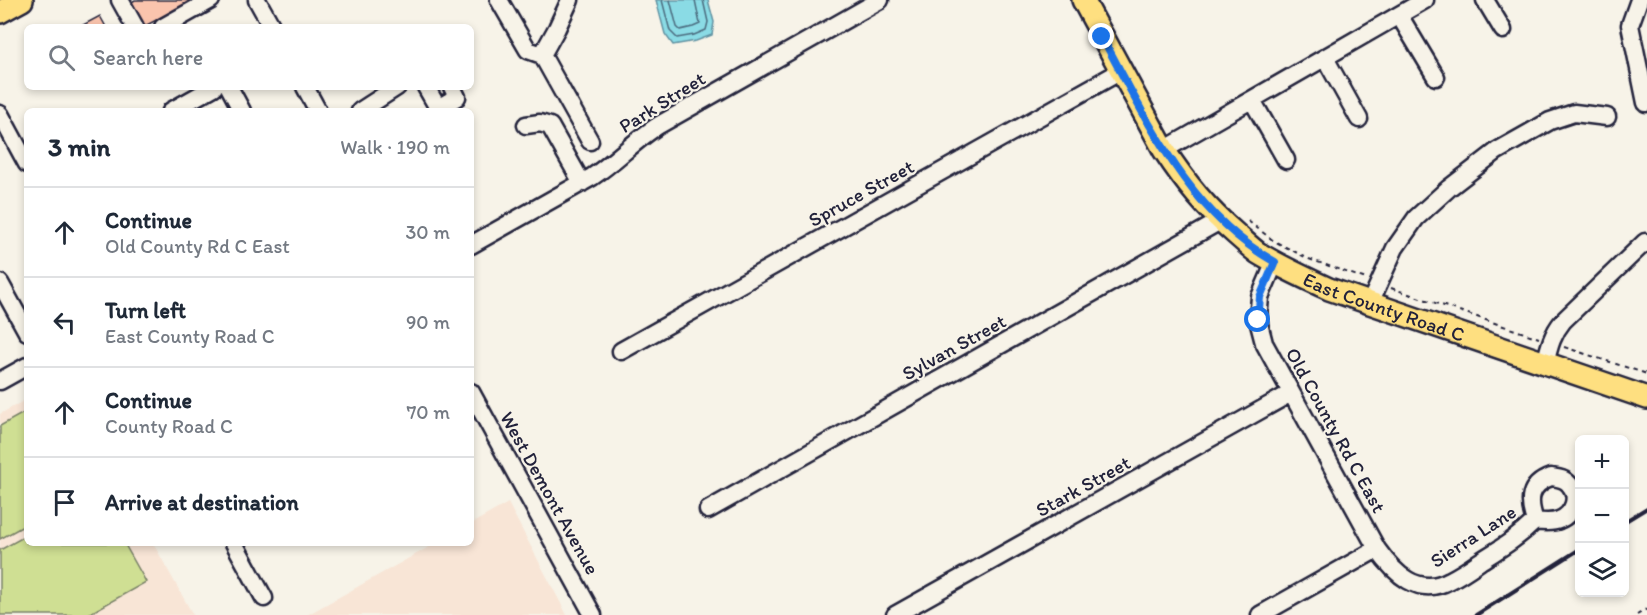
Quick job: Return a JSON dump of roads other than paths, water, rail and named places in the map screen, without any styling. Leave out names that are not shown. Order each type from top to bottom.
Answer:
[{"type":"main road","points":[[0,12],[22,0]]},
{"type":"main road","name":"East County Road C","points":[[1083,0],[1164,150],[1193,193],[1220,221],[1257,252],[1329,289],[1647,398]]},
{"type":"street","points":[[120,0],[133,24]]},
{"type":"street","points":[[168,24],[211,0]]},
{"type":"street","points":[[257,0],[270,24]]},
{"type":"street","points":[[499,0],[528,50],[542,55],[590,141]]},
{"type":"street","points":[[542,55],[570,0]]},
{"type":"street","name":"Park Street","points":[[474,243],[610,165],[632,143],[659,124],[880,0]]},
{"type":"street","points":[[1164,150],[1425,0]]},
{"type":"street","points":[[1485,0],[1503,30]]},
{"type":"street","points":[[1640,0],[1630,25],[1646,103]]},
{"type":"street","points":[[1400,15],[1436,77]]},
{"type":"street","points":[[1325,57],[1359,119]]},
{"type":"street","name":"Spruce Street","points":[[621,351],[1121,70]]},
{"type":"street","points":[[176,108],[209,90]]},
{"type":"street","points":[[231,90],[240,108]]},
{"type":"street","points":[[307,90],[316,108]]},
{"type":"street","points":[[365,108],[392,90]]},
{"type":"street","points":[[428,90],[438,108],[457,97],[454,90]]},
{"type":"street","points":[[1252,100],[1286,160]]},
{"type":"street","points":[[1370,303],[1395,248],[1416,218],[1449,188],[1497,151],[1550,121],[1574,113],[1607,117]]},
{"type":"street","points":[[0,114],[24,158]]},
{"type":"street","points":[[526,125],[540,123],[550,126],[582,183]]},
{"type":"street","name":"Sylvan Street","points":[[708,510],[1220,221]]},
{"type":"street","points":[[1545,364],[1551,340],[1563,321],[1645,242],[1647,244]]},
{"type":"street","name":"Old County Rd C East","points":[[1275,262],[1260,297],[1258,320],[1264,343],[1377,549]]},
{"type":"street","points":[[0,283],[24,327]]},
{"type":"street","points":[[0,381],[24,368]]},
{"type":"street","name":"Stark Street","points":[[895,615],[1291,393]]},
{"type":"street","name":"West Demont Avenue","points":[[475,410],[593,615]]},
{"type":"street","name":"Sierra Lane","points":[[1377,549],[1398,575],[1410,582],[1435,586],[1449,582],[1521,535],[1535,521]]},
{"type":"street","points":[[236,546],[264,598]]},
{"type":"street","points":[[1260,615],[1377,549]]},
{"type":"water","points":[[656,0],[708,0],[714,22],[712,35],[696,41],[673,45],[665,34]]},
{"type":"railway","points":[[1629,519],[1647,508]]},
{"type":"railway","points":[[1476,615],[1575,552]]}]
